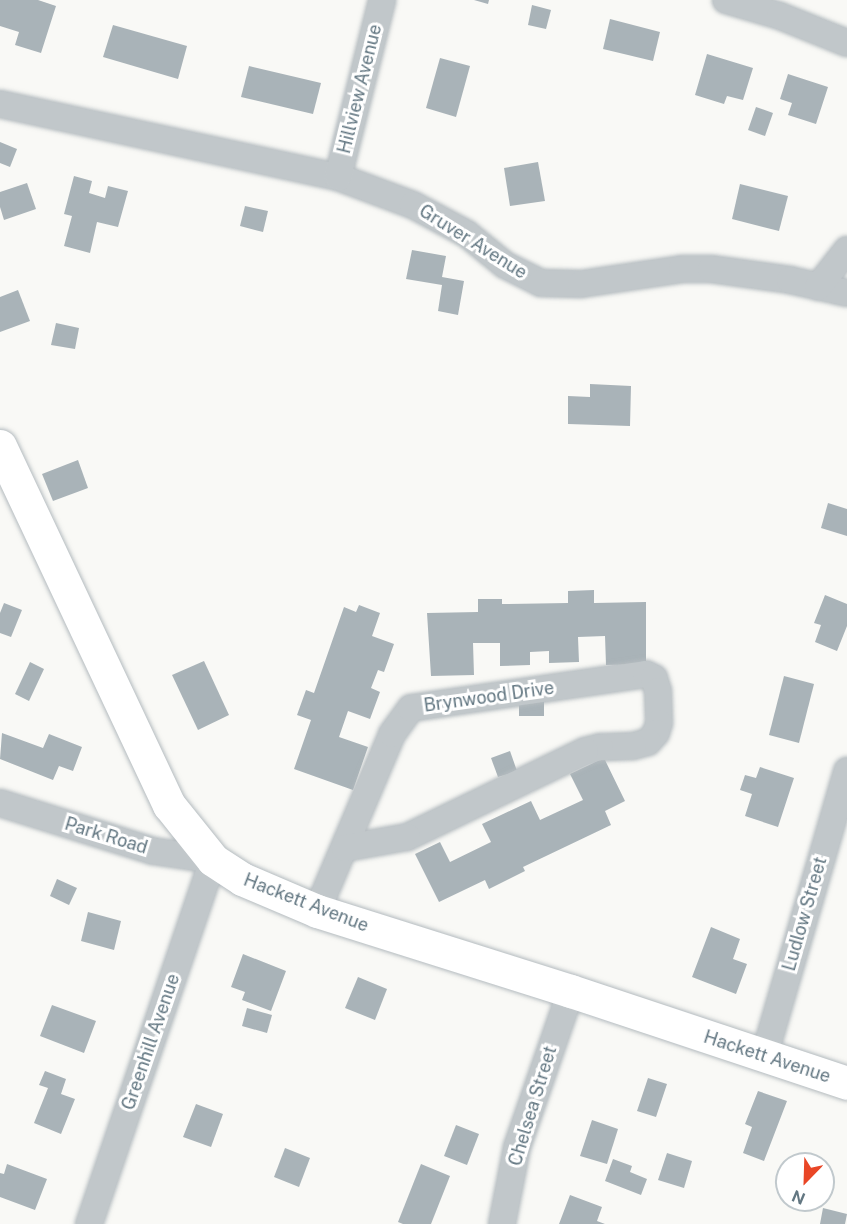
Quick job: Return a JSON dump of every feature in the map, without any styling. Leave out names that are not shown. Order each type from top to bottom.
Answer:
[{"type":"main road","name":"Hackett Avenue","points":[[0,446],[169,805],[213,860],[242,879],[317,911],[571,991],[847,1083]]},
{"type":"street","name":"Hillview Avenue","points":[[338,177],[382,0]]},
{"type":"street","points":[[726,0],[780,16],[847,43]]},
{"type":"street","name":"Gruver Avenue","points":[[0,104],[338,177],[413,205],[466,234],[504,265],[541,283],[581,284],[682,269],[711,269],[847,293]]},
{"type":"street","points":[[818,287],[847,250]]},
{"type":"street","name":"Brynwood Drive","points":[[317,911],[392,734],[411,708],[646,675],[654,678],[658,691],[659,723],[656,733],[648,742],[633,746],[600,747],[585,751],[407,837],[345,848]]},
{"type":"street","name":"Ludlow Street","points":[[764,1057],[847,771]]},
{"type":"street","name":"Park Road","points":[[0,803],[153,851],[213,860]]},
{"type":"street","name":"Greenhill Avenue","points":[[89,1224],[213,860]]},
{"type":"street","name":"Chelsea Street","points":[[502,1224],[517,1147],[571,991]]},
{"type":"building","points":[[0,0],[38,0],[56,6],[41,53],[15,45],[19,32],[0,26]]},
{"type":"building","points":[[474,0],[489,0],[488,4]]},
{"type":"building","points":[[532,5],[551,10],[546,29],[528,25]]},
{"type":"building","points":[[610,19],[660,32],[653,61],[603,49]]},
{"type":"building","points":[[113,25],[187,46],[178,79],[103,57]]},
{"type":"building","points":[[707,54],[753,68],[743,100],[727,96],[724,104],[695,95]]},
{"type":"building","points":[[440,58],[470,66],[456,117],[426,108]]},
{"type":"building","points":[[249,66],[321,83],[313,114],[241,97]]},
{"type":"building","points":[[788,74],[828,87],[816,124],[788,115],[792,103],[780,99]]},
{"type":"building","points":[[756,107],[773,113],[765,136],[748,130]]},
{"type":"building","points":[[0,142],[17,149],[10,167],[0,163]]},
{"type":"building","points":[[538,162],[545,201],[510,206],[504,168]]},
{"type":"building","points":[[74,176],[92,181],[89,193],[105,198],[108,186],[128,191],[118,227],[97,222],[90,253],[64,246],[72,216],[64,214]]},
{"type":"building","points":[[27,183],[36,209],[4,220],[0,207],[0,192]]},
{"type":"building","points":[[740,184],[788,196],[779,231],[732,219]]},
{"type":"building","points":[[245,206],[268,211],[263,232],[240,226]]},
{"type":"building","points":[[412,250],[446,256],[442,277],[464,281],[458,315],[438,311],[442,285],[406,279]]},
{"type":"building","points":[[18,290],[30,321],[0,332],[0,297]]},
{"type":"building","points":[[56,323],[79,328],[75,349],[51,345]]},
{"type":"building","points":[[590,384],[631,386],[630,426],[568,424],[568,396],[590,397]]},
{"type":"building","points":[[78,460],[88,488],[53,501],[42,474]]},
{"type":"building","points":[[828,503],[847,509],[847,536],[821,528]]},
{"type":"building","points":[[594,590],[594,603],[646,602],[646,664],[606,665],[605,636],[578,637],[579,662],[549,663],[549,651],[530,652],[530,665],[500,666],[500,643],[473,643],[474,675],[431,676],[427,613],[478,612],[478,599],[502,599],[502,604],[568,603],[568,591]]},
{"type":"building","points":[[825,595],[847,604],[847,626],[837,651],[815,642],[821,625],[814,623]]},
{"type":"building","points":[[4,603],[22,610],[11,637],[0,633],[0,613]]},
{"type":"building","points":[[359,605],[380,613],[372,636],[394,644],[384,672],[378,670],[371,688],[380,692],[370,719],[348,711],[339,737],[368,747],[353,790],[294,769],[311,720],[297,715],[306,690],[314,693],[344,607],[356,612]]},
{"type":"building","points":[[204,661],[229,715],[198,730],[172,675]]},
{"type":"building","points":[[30,662],[44,669],[29,701],[15,694]]},
{"type":"building","points":[[784,676],[814,684],[799,743],[769,735]]},
{"type":"building","points":[[519,698],[544,698],[544,716],[519,716]]},
{"type":"building","points":[[2,733],[43,748],[49,734],[82,747],[73,771],[59,766],[53,780],[0,759]]},
{"type":"building","points":[[510,751],[517,771],[498,777],[491,758]]},
{"type":"building","points":[[604,758],[625,801],[605,811],[611,825],[523,867],[525,871],[489,889],[485,880],[439,902],[415,854],[440,842],[450,862],[491,842],[482,824],[531,801],[540,820],[583,800],[570,774]]},
{"type":"building","points":[[760,767],[794,778],[778,827],[745,816],[752,794],[740,790],[745,775],[756,778]]},
{"type":"building","points":[[57,879],[77,888],[69,905],[50,896]]},
{"type":"building","points":[[88,912],[121,921],[114,950],[81,941]]},
{"type":"building","points":[[711,927],[740,939],[733,959],[747,964],[736,994],[692,977]]},
{"type":"building","points":[[243,954],[286,971],[271,1011],[242,1000],[245,992],[231,987]]},
{"type":"building","points":[[358,977],[387,989],[375,1020],[345,1008]]},
{"type":"building","points":[[52,1005],[96,1021],[84,1053],[40,1036]]},
{"type":"building","points":[[247,1008],[272,1015],[267,1033],[242,1026]]},
{"type":"building","points":[[45,1071],[66,1079],[61,1094],[75,1099],[61,1134],[34,1123],[48,1088],[39,1085]]},
{"type":"building","points":[[648,1078],[667,1084],[656,1117],[637,1111]]},
{"type":"building","points":[[758,1091],[787,1101],[764,1161],[743,1153],[752,1127],[745,1124]]},
{"type":"building","points":[[196,1104],[223,1114],[211,1147],[183,1137]]},
{"type":"building","points":[[592,1120],[618,1129],[607,1164],[580,1156]]},
{"type":"building","points":[[456,1125],[479,1134],[467,1165],[444,1156]]},
{"type":"building","points":[[285,1148],[310,1158],[299,1187],[274,1177]]},
{"type":"building","points":[[667,1153],[692,1161],[684,1188],[658,1180]]},
{"type":"building","points":[[613,1159],[632,1166],[630,1172],[647,1179],[641,1195],[605,1181]]},
{"type":"building","points":[[7,1164],[47,1179],[35,1210],[0,1197],[0,1173],[4,1174]]},
{"type":"building","points":[[421,1164],[450,1176],[431,1224],[403,1224],[398,1222]]},
{"type":"building","points":[[570,1195],[602,1207],[597,1221],[605,1224],[559,1224]]},
{"type":"building","points":[[835,1211],[847,1214],[845,1224],[820,1224],[822,1212]]}]
